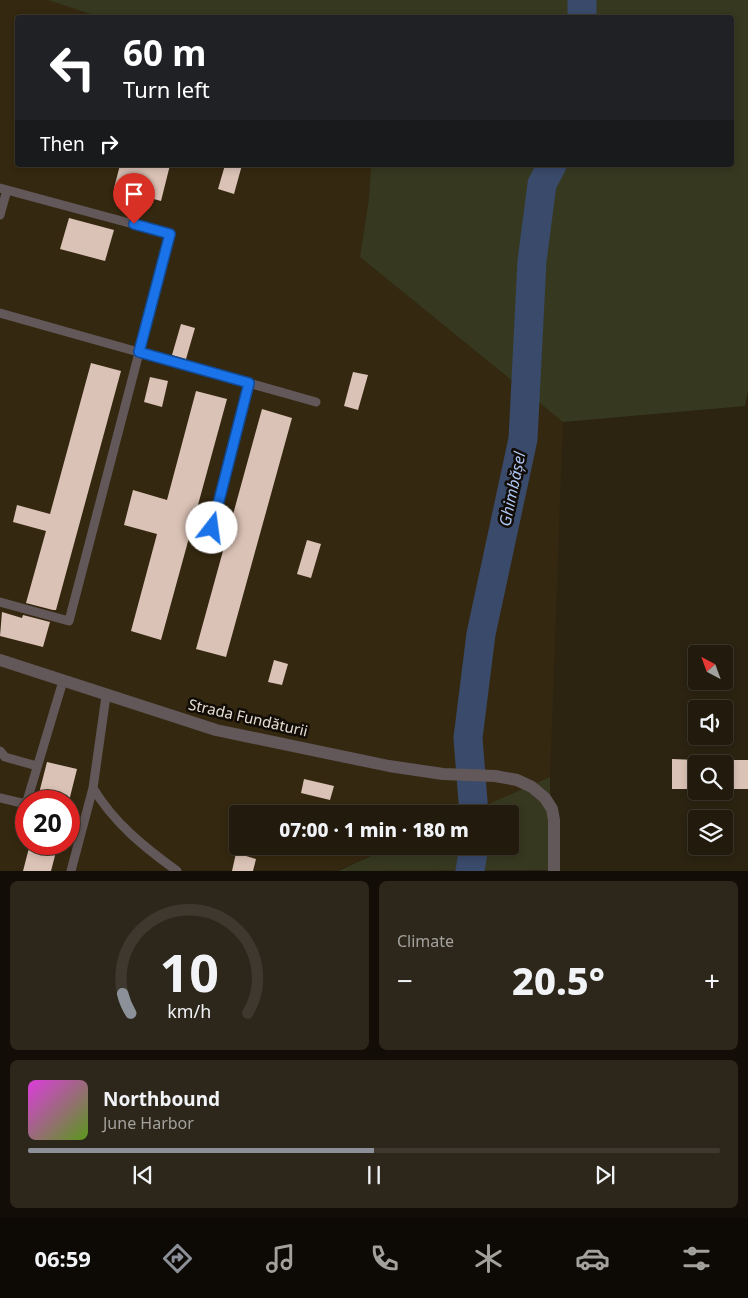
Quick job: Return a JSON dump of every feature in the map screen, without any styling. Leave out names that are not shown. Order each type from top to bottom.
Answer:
[{"type":"street","name":"Strada Fundăturii","points":[[0,660],[106,696],[216,730],[389,766],[443,774],[495,776],[517,780],[532,787],[545,798],[552,809],[554,820],[554,870]]},
{"type":"lane","points":[[0,215],[3,189],[170,234],[69,621],[0,602]]},
{"type":"lane","points":[[0,313],[316,402]]},
{"type":"lane","points":[[212,528],[249,383]]},
{"type":"lane","points":[[31,790],[63,681]]},
{"type":"lane","points":[[71,870],[93,788],[106,696]]},
{"type":"lane","points":[[0,751],[5,757],[38,766]]},
{"type":"lane","points":[[93,788],[106,809],[142,846],[177,870]]},
{"type":"lane","points":[[0,798],[15,801]]},
{"type":"shaded area","points":[[0,0],[48,0],[97,15],[15,15],[15,167],[371,167],[369,198],[360,257],[563,422],[550,777],[486,805],[229,805],[229,855],[372,855],[338,870],[0,871]]},
{"type":"green space","points":[[48,0],[748,0],[748,391],[745,406],[563,422],[360,257],[369,198],[371,167],[734,167],[734,15],[94,15]]},
{"type":"green space","points":[[550,777],[551,870],[338,871],[373,855],[519,855],[519,805],[486,805]]},
{"type":"building","points":[[119,167],[170,167],[161,201],[114,188]]},
{"type":"building","points":[[224,167],[241,167],[234,194],[218,189]]},
{"type":"building","points":[[69,218],[114,230],[105,261],[60,249]]},
{"type":"building","points":[[181,324],[195,328],[186,359],[172,355]]},
{"type":"building","points":[[91,363],[121,371],[56,610],[53,610],[26,603],[46,531],[13,522],[17,505],[50,514]]},
{"type":"building","points":[[353,372],[368,375],[358,410],[344,406]]},
{"type":"building","points":[[150,377],[168,381],[162,407],[144,402]]},
{"type":"building","points":[[196,391],[227,399],[161,640],[131,631],[157,534],[124,525],[133,490],[167,500]]},
{"type":"building","points":[[262,409],[292,418],[226,657],[196,649]]},
{"type":"building","points":[[307,540],[321,544],[311,578],[297,574]]},
{"type":"building","points":[[2,612],[22,618],[23,615],[50,622],[43,647],[0,636]]},
{"type":"building","points":[[274,660],[288,664],[282,685],[268,682]]},
{"type":"building","points":[[672,759],[688,760],[688,789],[672,789]]},
{"type":"building","points":[[733,760],[748,760],[748,789],[733,789]]},
{"type":"building","points":[[47,762],[77,769],[72,790],[40,790]]},
{"type":"building","points":[[304,779],[334,786],[330,800],[301,793]]},
{"type":"building","points":[[27,855],[55,855],[51,871],[23,871]]},
{"type":"building","points":[[236,855],[256,859],[253,871],[232,871]]},
{"type":"waterway","name":"Ghimbășel","points":[[582,0],[582,15]]},
{"type":"waterway","name":"Ghimbășel","points":[[473,805],[468,738],[481,634],[523,439],[532,261],[542,184],[551,167]]},
{"type":"waterway","name":"Ghimbășel","points":[[470,871],[473,855]]},
{"type":"route","points":[[134,224],[170,234],[139,352],[249,383],[212,528]]}]
